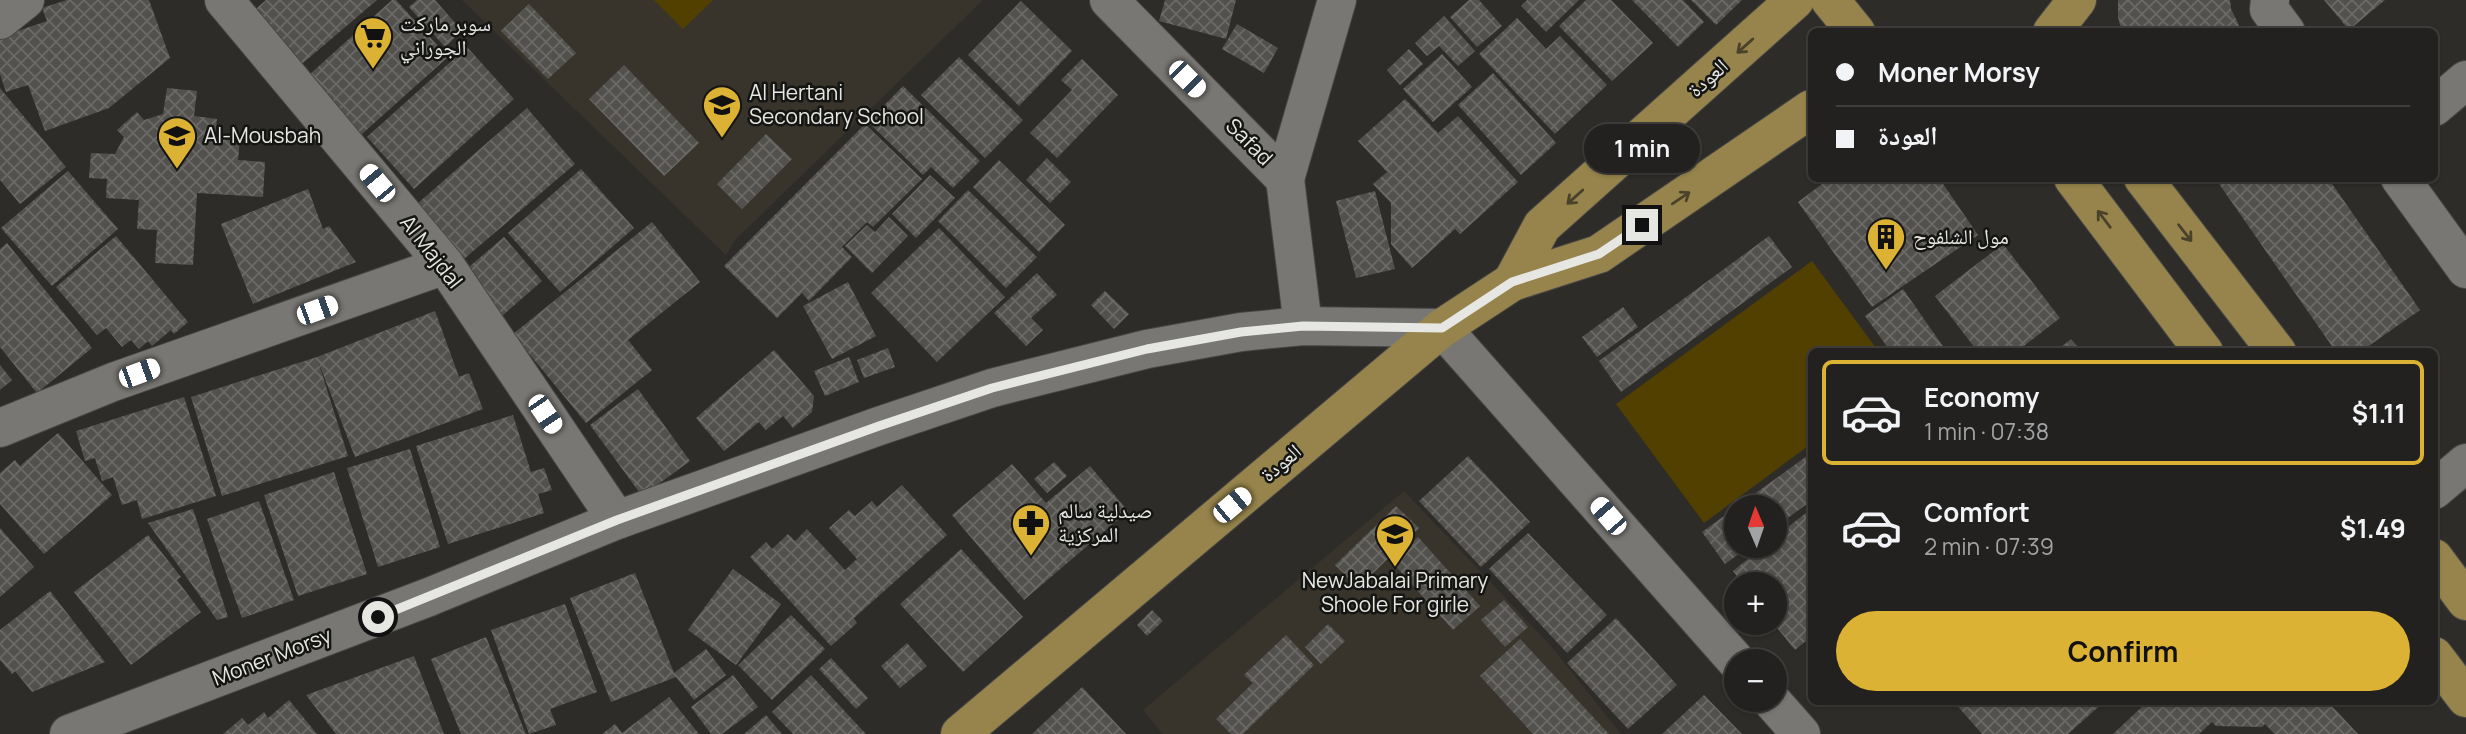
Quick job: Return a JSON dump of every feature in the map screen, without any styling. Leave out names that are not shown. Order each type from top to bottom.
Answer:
[{"type":"main road","name":"العودة","points":[[1512,282],[1542,226],[1795,0]]},
{"type":"main road","points":[[1830,0],[1853,28]]},
{"type":"main road","points":[[2055,28],[2077,0]]},
{"type":"main road","name":"العودة","points":[[960,734],[1442,328],[1512,282],[1599,254],[1808,111]]},
{"type":"main road","points":[[2076,182],[2201,348]]},
{"type":"main road","points":[[2146,182],[2274,348]]},
{"type":"main road","points":[[2438,563],[2466,601]]},
{"type":"main road","points":[[2438,661],[2466,698]]},
{"type":"street","points":[[0,20],[25,0]]},
{"type":"street","name":"Al Majdal","points":[[224,0],[445,265],[617,520]]},
{"type":"street","name":"Safad","points":[[1109,0],[1285,178],[1303,326]]},
{"type":"street","points":[[1285,178],[1337,0]]},
{"type":"street","points":[[2270,0],[2269,9],[2283,28]]},
{"type":"street","points":[[2438,104],[2466,80]]},
{"type":"street","points":[[2403,182],[2466,269]]},
{"type":"street","points":[[0,429],[113,382],[445,265]]},
{"type":"street","name":"Moner Morsy","points":[[69,734],[429,597],[617,520],[992,388],[1147,349],[1241,332],[1303,326],[1442,328]]},
{"type":"street","points":[[1442,328],[1726,649]]},
{"type":"street","points":[[2438,487],[2466,463]]},
{"type":"street","points":[[1782,712],[1801,734]]},
{"type":"shaded area","name":"Al Hertani Secondary School","points":[[462,0],[983,0],[735,240],[726,255]]},
{"type":"shaded area","points":[[654,0],[713,0],[683,29]]},
{"type":"shaded area","points":[[1812,261],[1876,348],[1808,348],[1808,446],[1742,495],[1724,495],[1724,508],[1704,523],[1616,404]]},
{"type":"shaded area","name":"NewJabalai Primary Shoole For girle","points":[[1404,491],[1551,646],[1621,734],[1163,734],[1143,710]]},
{"type":"building","points":[[67,0],[149,0],[170,58],[109,108],[45,131],[28,85],[6,92],[0,74],[0,37],[47,21],[42,8]]},
{"type":"building","points":[[266,0],[377,0],[296,69],[249,15]]},
{"type":"building","name":"سوبر ماركت الجوراني","points":[[392,0],[396,0],[448,57],[353,142],[299,84]]},
{"type":"building","points":[[417,0],[435,0],[462,31],[445,47],[409,7]]},
{"type":"building","points":[[1165,0],[1236,0],[1226,39],[1159,21]]},
{"type":"building","points":[[1469,0],[1479,0],[1502,26],[1477,47],[1450,17]]},
{"type":"building","points":[[1527,0],[1579,0],[1546,32],[1521,6]]},
{"type":"building","points":[[1586,0],[1611,0],[1653,43],[1612,81],[1559,26]]},
{"type":"building","points":[[1632,0],[1683,0],[1704,22],[1678,47]]},
{"type":"building","points":[[1691,0],[1742,0],[1716,25]]},
{"type":"building","points":[[2118,0],[2230,0],[2231,9],[2239,25],[2238,28],[2121,28]]},
{"type":"building","points":[[2324,0],[2385,0],[2351,28],[2347,28]]},
{"type":"building","points":[[1021,1],[1072,51],[1019,106],[968,55]]},
{"type":"building","points":[[529,4],[576,53],[548,79],[501,31]]},
{"type":"building","points":[[1444,16],[1475,51],[1458,66],[1439,46],[1427,56],[1415,43]]},
{"type":"building","points":[[1517,18],[1546,49],[1560,36],[1607,85],[1555,134],[1479,54]]},
{"type":"building","points":[[1237,24],[1278,48],[1264,73],[1222,49]]},
{"type":"building","points":[[467,47],[514,99],[414,189],[367,137]]},
{"type":"building","points":[[1409,49],[1423,64],[1400,85],[1387,70]]},
{"type":"building","points":[[1442,54],[1472,87],[1433,122],[1403,89]]},
{"type":"building","points":[[959,57],[1023,120],[985,158],[921,95]]},
{"type":"building","points":[[1082,59],[1118,95],[1057,158],[1030,133],[1072,90],[1061,80]]},
{"type":"building","points":[[624,65],[699,143],[664,176],[589,99]]},
{"type":"building","points":[[1493,73],[1556,143],[1521,175],[1458,105]]},
{"type":"building","points":[[903,86],[980,161],[953,188],[931,167],[923,175],[868,122]]},
{"type":"building","points":[[0,88],[66,167],[20,204],[0,180]]},
{"type":"building","name":"Al-Mousbah","points":[[167,88],[197,91],[194,116],[217,119],[215,136],[240,139],[238,160],[265,162],[263,197],[197,193],[193,265],[155,263],[157,230],[137,229],[139,200],[106,198],[107,179],[89,178],[91,153],[115,154],[124,137],[117,130],[137,112],[144,120],[163,114]]},
{"type":"building","points":[[1405,99],[1438,133],[1458,116],[1518,182],[1460,234],[1455,229],[1412,268],[1391,244],[1391,203],[1373,184],[1387,172],[1358,141]]},
{"type":"building","points":[[527,108],[575,164],[464,259],[417,204]]},
{"type":"building","points":[[865,124],[922,179],[873,227],[867,222],[842,247],[852,257],[809,301],[802,293],[777,318],[724,266]]},
{"type":"building","points":[[766,134],[792,159],[742,209],[717,184]]},
{"type":"building","points":[[1047,158],[1071,182],[1050,203],[1026,180]]},
{"type":"building","points":[[999,160],[1065,225],[1039,252],[973,187]]},
{"type":"building","points":[[581,169],[634,228],[560,292],[508,233]]},
{"type":"building","points":[[68,171],[118,229],[52,286],[1,228]]},
{"type":"building","points":[[930,175],[955,198],[916,238],[892,214]]},
{"type":"building","name":"مول الشلفوح","points":[[1825,182],[1942,182],[1978,235],[1872,307],[1798,202]]},
{"type":"building","points":[[2218,182],[2331,182],[2420,310],[2366,348],[2333,348]]},
{"type":"building","points":[[308,189],[323,229],[329,226],[356,262],[253,304],[221,224]]},
{"type":"building","points":[[968,190],[1037,257],[1006,288],[938,221]]},
{"type":"building","points":[[1375,191],[1395,269],[1356,278],[1336,201]]},
{"type":"building","points":[[889,217],[908,236],[872,273],[845,246],[867,225],[875,232]]},
{"type":"building","points":[[652,222],[700,282],[628,340],[652,370],[586,423],[513,334]]},
{"type":"building","points":[[939,228],[1005,297],[937,362],[871,293]]},
{"type":"building","points":[[116,236],[188,322],[174,334],[171,330],[152,346],[148,341],[139,349],[131,340],[122,347],[106,328],[97,335],[56,287]]},
{"type":"building","points":[[1769,236],[1792,267],[1621,392],[1599,361]]},
{"type":"building","points":[[504,237],[542,281],[502,316],[463,272]]},
{"type":"building","points":[[7,243],[92,348],[37,393],[0,347],[0,249]]},
{"type":"building","points":[[2003,244],[2060,318],[2021,348],[1975,348],[1935,296]]},
{"type":"building","points":[[1037,273],[1057,295],[1031,318],[1043,330],[1026,346],[994,313]]},
{"type":"building","points":[[848,282],[876,336],[832,359],[803,306]]},
{"type":"building","points":[[1903,289],[1944,348],[1888,348],[1865,316]]},
{"type":"building","points":[[1105,291],[1129,314],[1114,329],[1091,305]]},
{"type":"building","points":[[1623,307],[1638,327],[1597,357],[1582,337]]},
{"type":"building","points":[[435,311],[459,377],[469,373],[483,409],[355,457],[318,361],[348,456],[222,496],[191,397],[317,357]]},
{"type":"building","points":[[2071,339],[2079,348],[2060,348]]},
{"type":"building","points":[[888,348],[895,367],[864,378],[857,360]]},
{"type":"building","points":[[774,350],[814,396],[812,412],[793,428],[783,416],[766,430],[759,422],[724,451],[696,418]]},
{"type":"building","points":[[849,357],[859,382],[825,396],[814,371]]},
{"type":"building","points":[[0,365],[12,380],[0,390]]},
{"type":"building","points":[[638,389],[690,461],[642,496],[590,425]]},
{"type":"building","points":[[184,397],[216,496],[142,519],[137,500],[122,505],[113,477],[102,481],[95,458],[85,461],[76,431]]},
{"type":"building","points":[[513,415],[531,472],[544,468],[552,490],[538,494],[544,513],[448,544],[416,446]]},
{"type":"building","points":[[58,433],[112,495],[44,554],[0,504],[0,473],[15,460],[20,466]]},
{"type":"building","points":[[410,449],[440,547],[378,567],[347,468]]},
{"type":"building","points":[[1808,455],[1808,503],[1787,519],[1787,495],[1753,495]]},
{"type":"building","points":[[1468,456],[1530,522],[1481,567],[1419,501]]},
{"type":"building","points":[[1054,462],[1067,476],[1047,493],[1034,479]]},
{"type":"building","name":"صيدلية سالم المركزية","points":[[1012,464],[1046,503],[1090,466],[1128,511],[1024,600],[952,515]]},
{"type":"building","points":[[334,472],[367,574],[298,596],[264,495]]},
{"type":"building","points":[[902,485],[947,535],[854,618],[857,623],[831,646],[750,557],[766,542],[772,549],[788,534],[795,541],[807,529],[845,570],[857,559],[829,528],[849,510],[855,516],[872,501],[877,507]]},
{"type":"building","points":[[259,501],[294,600],[242,618],[207,519]]},
{"type":"building","points":[[1396,506],[1419,528],[1358,588],[1335,565]]},
{"type":"building","points":[[193,509],[228,617],[217,620],[148,523]]},
{"type":"building","points":[[1808,511],[1808,639],[1795,650],[1783,635],[1787,635],[1787,572],[1733,571],[1749,558],[1787,558],[1787,528]]},
{"type":"building","points":[[1724,516],[1724,558],[1733,558],[1725,564],[1702,532]]},
{"type":"building","points":[[0,528],[34,567],[0,597]]},
{"type":"building","points":[[1528,533],[1607,615],[1567,653],[1489,569]]},
{"type":"building","points":[[148,535],[181,577],[177,580],[201,612],[131,665],[74,592]]},
{"type":"building","points":[[1418,537],[1480,606],[1453,630],[1391,561]]},
{"type":"building","points":[[961,549],[1023,617],[963,672],[900,604]]},
{"type":"building","points":[[733,569],[781,604],[736,665],[688,630]]},
{"type":"building","points":[[635,573],[674,673],[706,649],[726,675],[694,700],[676,677],[611,702],[570,598]]},
{"type":"building","points":[[50,591],[105,662],[32,692],[15,671],[12,674],[0,660],[0,630]]},
{"type":"building","points":[[1504,600],[1528,627],[1505,647],[1481,620]]},
{"type":"building","points":[[565,604],[597,692],[550,709],[556,725],[529,734],[491,630]]},
{"type":"building","points":[[1152,610],[1163,621],[1147,636],[1137,625]]},
{"type":"building","points":[[791,615],[825,649],[772,700],[738,665]]},
{"type":"building","points":[[1616,618],[1677,685],[1628,729],[1567,663]]},
{"type":"building","points":[[1328,624],[1345,641],[1321,664],[1305,647]]},
{"type":"building","points":[[1286,635],[1314,665],[1243,734],[1231,734],[1216,719],[1253,683],[1244,675]]},
{"type":"building","points":[[486,637],[526,734],[461,734],[431,659]]},
{"type":"building","points":[[1520,639],[1609,734],[1533,734],[1480,676]]},
{"type":"building","points":[[907,643],[927,666],[900,688],[881,666]]},
{"type":"building","points":[[414,656],[444,734],[336,734],[306,695]]},
{"type":"building","points":[[831,658],[868,698],[856,709],[819,669]]},
{"type":"building","points":[[733,675],[758,707],[722,734],[711,734],[691,707]]},
{"type":"building","points":[[811,675],[866,734],[793,734],[772,712]]},
{"type":"building","points":[[1082,687],[1126,734],[1032,734]]},
{"type":"building","points":[[1704,695],[1742,734],[1662,734]]},
{"type":"building","points":[[669,697],[699,734],[602,734],[615,724],[622,733]]},
{"type":"building","points":[[289,700],[317,734],[223,734],[242,718],[248,725],[264,712],[268,718]]},
{"type":"building","points":[[1957,705],[2101,705],[2068,734],[1982,734]]},
{"type":"building","points":[[2144,705],[2331,705],[2358,734],[2275,734],[2265,724],[2262,727],[2216,726],[2212,722],[2199,734],[2113,734]]},
{"type":"building","points":[[766,715],[782,734],[744,734]]},
{"type":"place","name":"سوبر ماركت الجوراني","points":[[373,70]]},
{"type":"place","name":"Al Hertani Secondary School","points":[[722,139]]},
{"type":"place","name":"Al-Mousbah","points":[[177,170]]},
{"type":"place","name":"مول الشلفوح","points":[[1886,271]]},
{"type":"place","name":"صيدلية سالم المركزية","points":[[1031,557]]},
{"type":"place","name":"NewJabalai Primary Shoole For girle","points":[[1395,568]]},
{"type":"route","points":[[378,617],[617,520],[992,388],[1147,349],[1241,332],[1303,326],[1442,328],[1512,282],[1599,254],[1642,225]]}]
